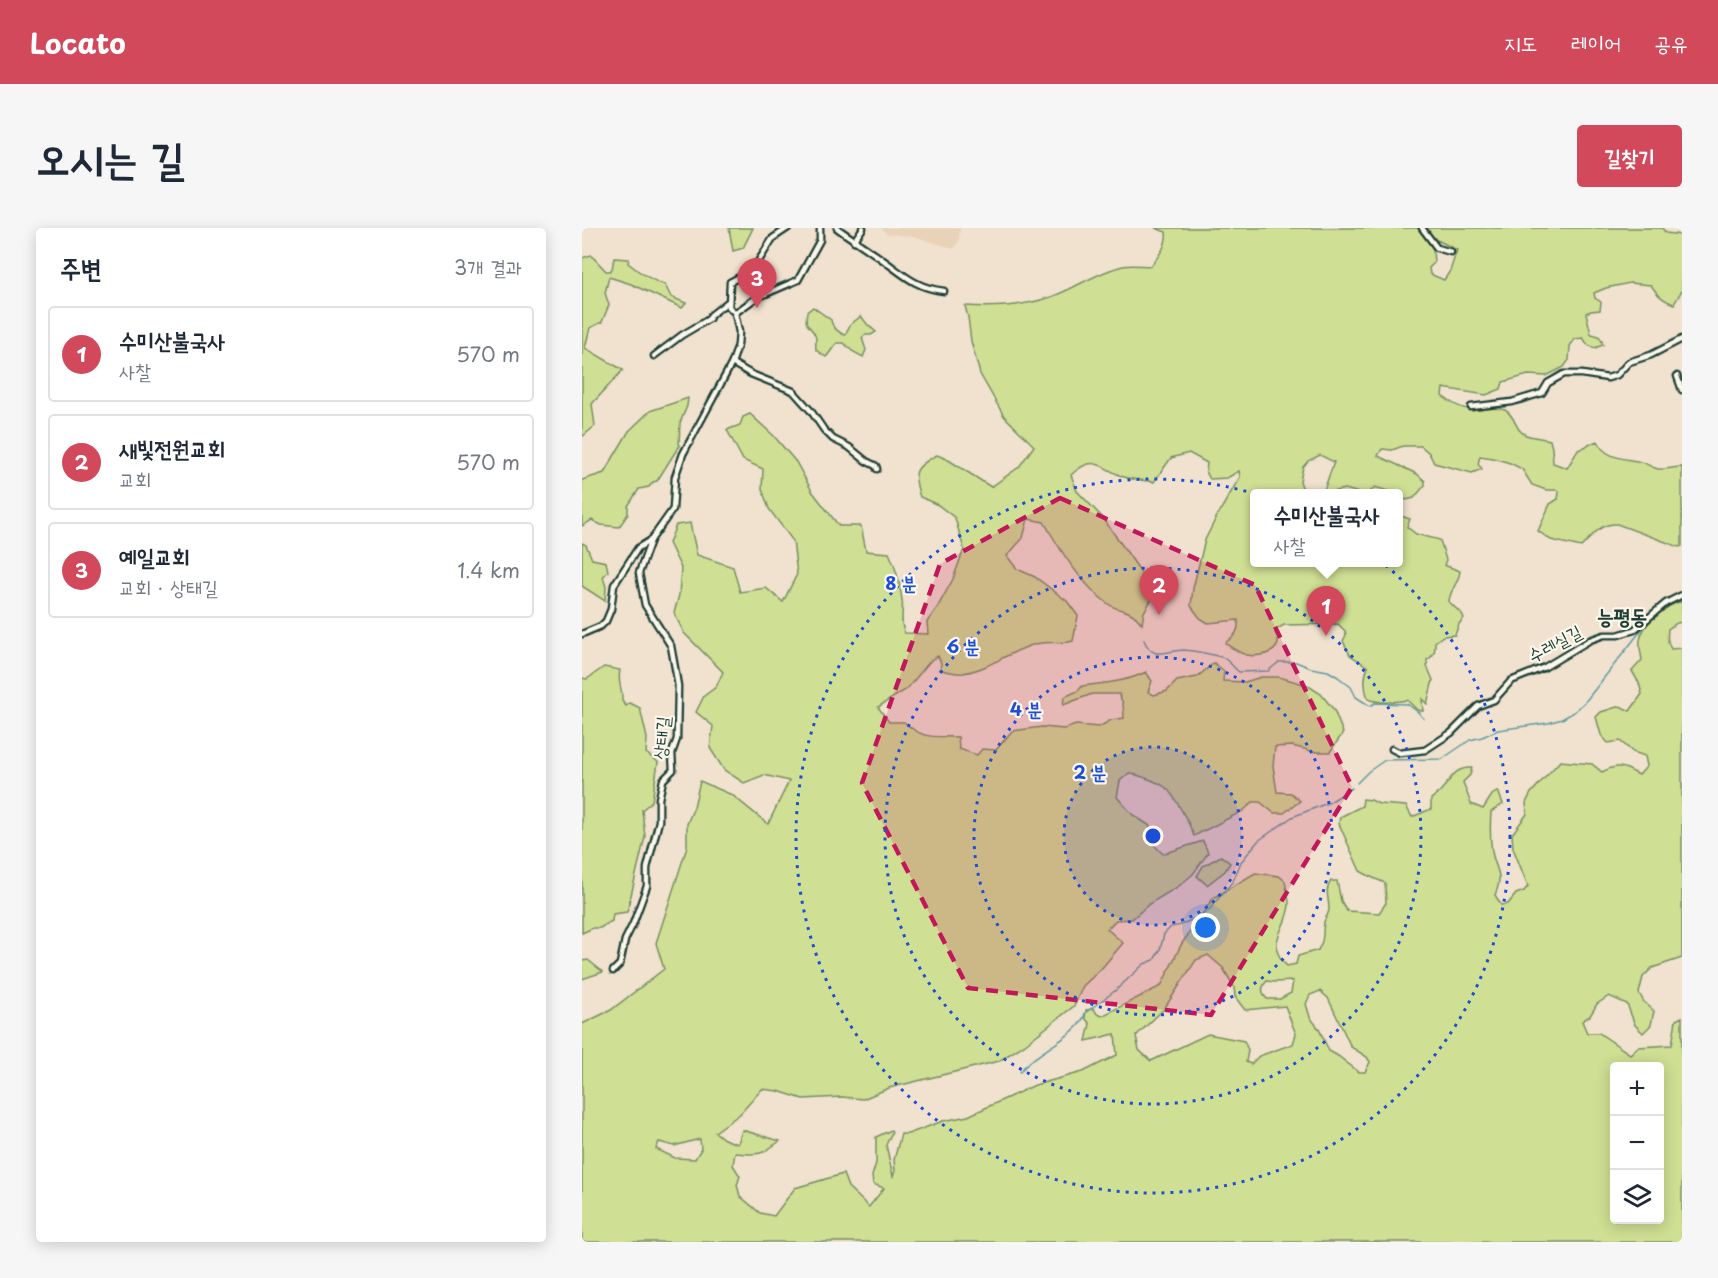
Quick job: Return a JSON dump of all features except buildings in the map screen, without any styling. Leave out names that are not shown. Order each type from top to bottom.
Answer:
[{"type":"street","points":[[788,228],[773,238],[753,270],[730,282],[729,307],[735,313],[756,298],[798,280],[820,240],[820,228]]},
{"type":"street","points":[[837,228],[919,286],[944,291]]},
{"type":"street","points":[[854,241],[863,228]]},
{"type":"street","points":[[1422,228],[1437,248],[1451,252]]},
{"type":"street","points":[[654,356],[682,335],[709,320],[711,315],[729,301]]},
{"type":"street","name":"상태길","points":[[613,971],[620,964],[625,940],[647,886],[647,868],[659,820],[659,799],[663,780],[673,770],[672,753],[677,739],[678,686],[671,646],[645,604],[639,573],[651,540],[673,509],[675,477],[683,454],[732,363],[738,345],[739,332],[735,313]]},
{"type":"street","points":[[1471,407],[1512,402],[1542,393],[1548,383],[1564,374],[1608,378],[1617,375],[1629,362],[1651,355],[1682,339]]},
{"type":"street","points":[[732,363],[751,374],[793,391],[833,439],[842,442],[877,469]]},
{"type":"street","points":[[1677,376],[1682,390]]},
{"type":"street","name":"상태길","points":[[582,634],[601,626],[606,621],[611,609],[614,585],[638,548],[651,540]]},
{"type":"street","name":"수레실길","points":[[1392,749],[1400,753],[1425,750],[1450,733],[1478,706],[1494,700],[1511,681],[1545,667],[1590,640],[1634,630],[1666,603],[1682,595]]},
{"type":"highlighted area","points":[[1060,498],[1255,585],[1352,787],[1211,1015],[968,988],[862,783],[940,564]]},
{"type":"shaded area","points":[[881,228],[960,228],[959,240],[954,249],[913,236],[887,234]]},
{"type":"green space","points":[[729,228],[753,228],[743,248],[733,251]]},
{"type":"green space","points":[[1155,228],[1662,228],[1666,233],[1682,235],[1682,290],[1674,304],[1666,301],[1651,285],[1630,283],[1606,288],[1594,293],[1595,298],[1601,302],[1600,310],[1586,313],[1591,334],[1599,337],[1603,345],[1595,348],[1588,345],[1583,338],[1575,339],[1570,346],[1569,360],[1564,367],[1546,376],[1528,375],[1503,382],[1501,389],[1486,395],[1443,388],[1442,396],[1468,409],[1505,410],[1522,433],[1550,440],[1553,463],[1567,468],[1578,450],[1597,441],[1605,451],[1616,457],[1643,463],[1657,469],[1682,467],[1682,546],[1679,547],[1617,524],[1601,528],[1581,547],[1551,540],[1538,531],[1550,504],[1558,499],[1557,490],[1546,490],[1532,485],[1522,469],[1493,458],[1480,456],[1478,464],[1482,469],[1472,473],[1434,463],[1429,453],[1421,446],[1382,449],[1378,456],[1417,474],[1425,481],[1425,485],[1414,498],[1406,500],[1403,498],[1403,489],[1375,487],[1373,489],[1324,489],[1334,462],[1320,455],[1308,461],[1303,467],[1300,481],[1305,489],[1250,489],[1250,567],[1403,567],[1403,517],[1410,519],[1407,527],[1416,534],[1440,540],[1446,560],[1444,565],[1460,571],[1449,602],[1464,618],[1455,635],[1443,636],[1435,642],[1434,652],[1427,660],[1433,680],[1427,704],[1422,699],[1423,711],[1417,710],[1407,700],[1383,702],[1368,699],[1365,675],[1368,667],[1350,655],[1343,641],[1345,631],[1338,624],[1284,625],[1275,632],[1278,644],[1271,652],[1253,656],[1241,653],[1225,643],[1236,633],[1238,620],[1208,623],[1200,618],[1191,606],[1205,540],[1240,477],[1239,471],[1227,478],[1210,479],[1206,472],[1207,463],[1189,453],[1171,458],[1154,482],[1124,477],[1098,464],[1079,468],[1071,475],[1077,491],[1103,518],[1138,568],[1153,597],[1144,612],[1142,624],[1129,612],[1112,606],[1097,595],[1072,566],[1044,522],[1028,519],[1023,538],[1007,556],[1017,569],[1035,577],[1067,601],[1078,616],[1073,641],[1036,644],[1018,650],[982,668],[963,673],[940,670],[941,663],[938,656],[931,660],[907,689],[878,707],[889,722],[904,722],[917,732],[929,736],[958,737],[959,749],[977,755],[982,749],[996,750],[1012,731],[1042,727],[1064,729],[1076,725],[1099,727],[1111,720],[1124,718],[1123,704],[1119,694],[1092,694],[1063,705],[1064,697],[1078,691],[1082,686],[1123,680],[1146,672],[1152,681],[1148,692],[1154,695],[1167,691],[1177,681],[1197,677],[1214,663],[1224,671],[1223,681],[1245,682],[1261,677],[1279,677],[1307,685],[1321,694],[1334,710],[1343,733],[1330,752],[1316,752],[1292,746],[1275,747],[1273,766],[1277,792],[1291,793],[1300,801],[1284,813],[1274,813],[1260,802],[1253,802],[1243,811],[1194,836],[1177,803],[1165,787],[1152,780],[1129,773],[1120,781],[1117,797],[1133,815],[1150,826],[1152,843],[1163,854],[1203,841],[1208,853],[1193,874],[1179,886],[1149,904],[1132,919],[1116,920],[1107,929],[1123,943],[1083,986],[1074,1006],[1024,1045],[999,1061],[889,1088],[863,1099],[842,1097],[803,1099],[778,1091],[762,1089],[740,1114],[715,1132],[724,1139],[738,1144],[742,1130],[780,1141],[759,1153],[735,1153],[733,1165],[740,1176],[737,1185],[740,1196],[760,1213],[774,1216],[795,1188],[843,1174],[848,1187],[869,1207],[884,1188],[873,1184],[876,1137],[891,1130],[892,1132],[886,1145],[893,1176],[894,1160],[901,1134],[908,1134],[943,1121],[968,1116],[1035,1085],[1083,1072],[1117,1055],[1115,1034],[1086,1041],[1090,1024],[1085,1018],[1086,1010],[1094,1009],[1102,1016],[1161,986],[1181,945],[1213,898],[1255,873],[1279,876],[1285,881],[1289,898],[1288,913],[1279,936],[1277,950],[1287,966],[1296,964],[1298,956],[1318,950],[1324,922],[1329,911],[1327,891],[1331,881],[1337,881],[1341,901],[1347,911],[1379,913],[1386,903],[1385,883],[1360,871],[1339,824],[1340,817],[1362,806],[1363,799],[1379,804],[1406,806],[1412,817],[1431,809],[1431,799],[1454,774],[1462,769],[1472,768],[1470,775],[1463,782],[1471,804],[1483,809],[1492,795],[1498,791],[1503,804],[1491,812],[1491,837],[1492,852],[1499,877],[1495,895],[1501,905],[1508,904],[1516,894],[1524,891],[1528,886],[1513,848],[1512,834],[1527,814],[1526,803],[1531,793],[1560,761],[1592,764],[1602,772],[1621,767],[1639,775],[1647,766],[1645,756],[1633,752],[1620,741],[1608,743],[1601,735],[1596,717],[1601,712],[1620,706],[1630,711],[1642,694],[1632,671],[1642,660],[1640,640],[1645,627],[1669,606],[1682,601],[1682,622],[1668,629],[1667,637],[1671,649],[1682,648],[1682,958],[1652,968],[1643,977],[1639,993],[1644,1002],[1654,1011],[1651,1025],[1643,1033],[1635,1025],[1627,1004],[1609,996],[1597,1004],[1590,1016],[1582,1021],[1587,1033],[1599,1033],[1630,1054],[1638,1047],[1672,1045],[1676,1020],[1682,1017],[1682,1242],[582,1242],[582,1024],[611,1010],[664,969],[656,943],[687,847],[687,824],[700,781],[732,795],[768,824],[789,781],[764,775],[744,783],[724,770],[710,748],[713,726],[696,712],[704,696],[716,687],[723,672],[684,633],[674,613],[679,595],[681,568],[669,543],[676,525],[690,523],[697,555],[733,567],[740,592],[766,588],[783,602],[797,574],[793,541],[769,509],[762,489],[763,469],[743,460],[727,430],[740,425],[743,417],[750,414],[773,435],[796,462],[812,491],[839,526],[861,526],[866,551],[889,553],[900,588],[903,629],[905,633],[928,634],[927,622],[953,579],[964,549],[955,518],[938,505],[920,497],[916,482],[919,467],[937,455],[991,487],[1019,467],[1034,446],[1004,416],[980,374],[965,306],[1019,304],[1051,297],[1113,269],[1130,265],[1151,266],[1164,246],[1166,232]],"holes":[[[1437,240],[1457,250],[1450,271],[1444,280],[1430,274],[1429,268],[1434,263],[1433,251]],[[1208,955],[1223,968],[1234,987],[1235,997],[1245,1010],[1285,1006],[1296,1034],[1293,1044],[1259,1056],[1251,1064],[1246,1062],[1248,1050],[1244,1041],[1208,1034],[1151,1061],[1139,1050],[1136,1036],[1164,1009],[1196,960]],[[1267,981],[1293,981],[1291,993],[1280,999],[1267,999],[1262,990]],[[1320,991],[1328,998],[1351,1047],[1367,1057],[1370,1062],[1365,1072],[1359,1072],[1329,1051],[1319,1029],[1310,1017],[1306,1004],[1310,995]],[[700,1139],[701,1149],[695,1159],[675,1158],[656,1149],[659,1142],[674,1146]]]},
{"type":"green space","points":[[591,255],[606,271],[612,269],[614,258],[629,259],[628,263],[637,270],[665,285],[671,297],[686,303],[682,308],[631,284],[609,277],[605,293],[609,305],[602,322],[590,328],[585,348],[623,370],[592,404],[595,426],[582,437],[582,258]]},
{"type":"green space","points":[[813,307],[831,320],[836,329],[845,335],[850,325],[861,316],[876,332],[862,338],[866,350],[863,357],[844,343],[837,343],[826,357],[816,350],[816,337],[806,321],[807,312]]},
{"type":"green space","points":[[688,398],[680,423],[679,446],[657,481],[649,487],[639,489],[628,506],[628,514],[619,527],[601,525],[592,520],[582,526],[582,480],[604,473],[629,431],[650,411]]},
{"type":"green space","points":[[582,543],[586,545],[592,559],[606,562],[608,571],[603,577],[606,587],[605,601],[582,586]]},
{"type":"green space","points":[[604,667],[620,670],[622,701],[626,706],[630,703],[640,708],[647,738],[646,753],[658,762],[652,801],[642,810],[645,837],[627,912],[613,914],[612,921],[600,928],[593,928],[582,933],[582,678],[587,679]]},
{"type":"green space","points":[[1221,856],[1230,863],[1225,871],[1207,885],[1197,876],[1203,866]]},
{"type":"green space","points":[[588,960],[603,972],[582,979],[582,961]]},
{"type":"waterway","points":[[1663,608],[1671,603],[1682,601]]},
{"type":"waterway","points":[[1357,783],[1385,760],[1442,759],[1470,740],[1498,730],[1562,719],[1585,702],[1643,628],[1657,614]]},
{"type":"waterway","points":[[1144,640],[1148,647],[1156,653],[1184,650],[1221,657],[1239,672],[1268,671],[1279,662],[1296,662],[1328,671],[1351,687],[1356,697],[1370,706],[1375,703],[1407,704],[1424,719]]},
{"type":"waterway","points":[[1020,1072],[1036,1057],[1075,1029],[1085,1013],[1116,990],[1144,964],[1154,960],[1160,950],[1164,934],[1171,927],[1181,925],[1208,911],[1233,881],[1241,862],[1258,841],[1292,817],[1330,802],[1352,788]]},
{"type":"place","name":"예일교회","points":[[757,308]]},
{"type":"place","name":"새빛전원교회","points":[[1159,615]]},
{"type":"place","name":"수미산불국사","points":[[1326,636]]},
{"type":"district","name":"능평동","points":[[1622,617]]}]
